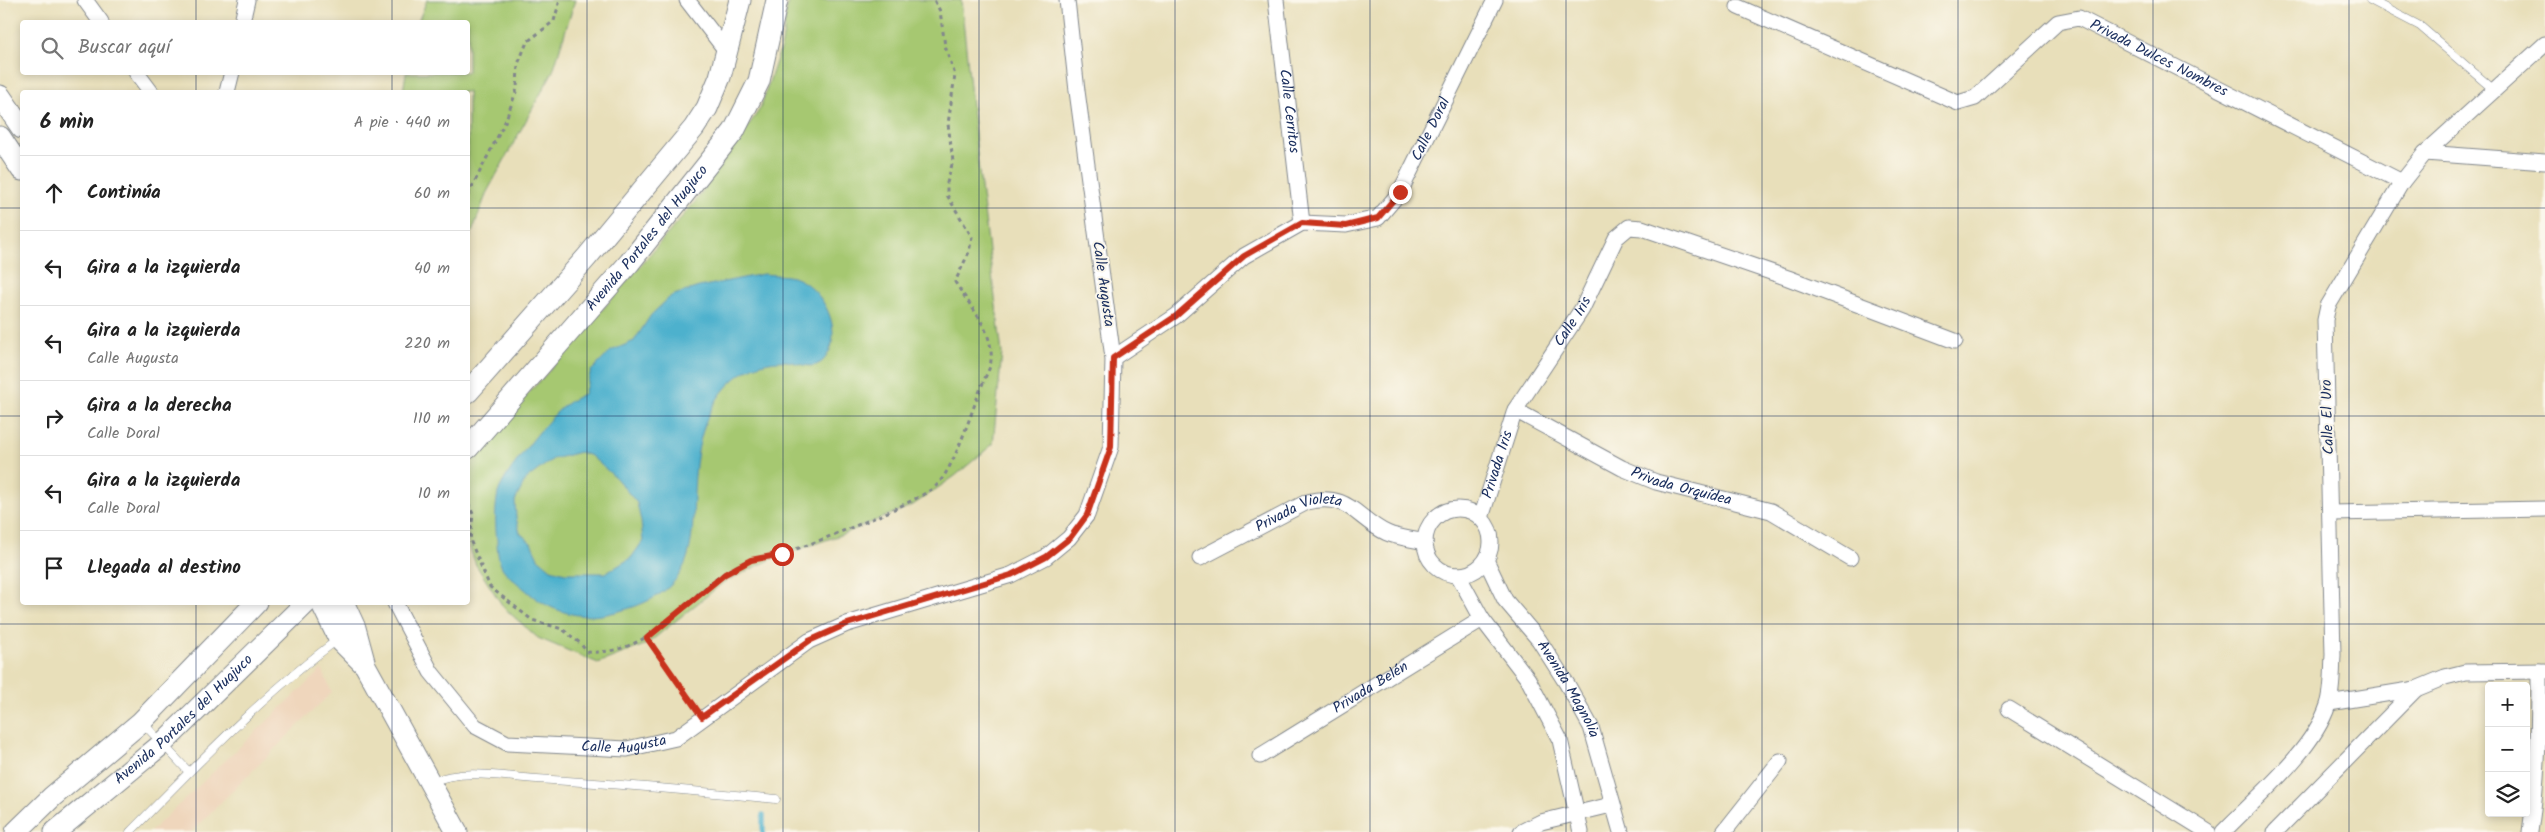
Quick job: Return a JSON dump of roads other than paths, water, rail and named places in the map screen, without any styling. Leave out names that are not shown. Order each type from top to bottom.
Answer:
[{"type":"street","points":[[85,0],[100,20]]},
{"type":"street","points":[[242,20],[247,0]]},
{"type":"street","points":[[687,0],[726,52]]},
{"type":"street","points":[[470,390],[587,257],[694,128],[707,108],[720,77],[740,0]]},
{"type":"street","name":"Avenida Portales del Huajuco","points":[[470,446],[630,262],[734,131],[760,81],[777,0]]},
{"type":"street","name":"Calle Augusta","points":[[396,605],[431,672],[475,726],[507,743],[627,749],[676,738],[702,717],[809,641],[847,624],[1011,575],[1046,557],[1070,538],[1087,515],[1111,447],[1113,358],[1077,91],[1067,0]]},
{"type":"street","name":"Calle Cerritos","points":[[1276,0],[1302,223]]},
{"type":"street","name":"Calle Doral","points":[[1302,223],[1346,226],[1366,223],[1378,218],[1390,207],[1400,192],[1494,0]]},
{"type":"street","name":"Privada Dulces Nombres","points":[[1738,7],[1958,103],[1976,98],[2058,22],[2079,18],[2402,182]]},
{"type":"street","name":"Calle El Uro","points":[[2223,832],[2306,746],[2319,728],[2329,703],[2333,655],[2325,320],[2328,306],[2402,182],[2425,153],[2545,44]]},
{"type":"street","points":[[138,75],[149,90]]},
{"type":"street","points":[[228,90],[231,75]]},
{"type":"street","points":[[0,96],[20,125]]},
{"type":"street","points":[[1,140],[20,167]]},
{"type":"street","points":[[2425,153],[2545,162]]},
{"type":"street","points":[[1113,358],[1176,316],[1244,256],[1302,223]]},
{"type":"street","name":"Calle Iris","points":[[1515,410],[1582,309],[1616,238],[1625,229],[1634,226],[1788,278],[1955,341]]},
{"type":"street","name":"Privada Iris","points":[[1481,518],[1515,410]]},
{"type":"street","name":"Privada Orquídea","points":[[1515,410],[1622,468],[1656,482],[1771,511],[1850,558]]},
{"type":"street","name":"Privada Violeta","points":[[1200,558],[1308,502],[1320,499],[1345,503],[1387,533],[1425,542]]},
{"type":"street","points":[[1460,509],[1471,511],[1481,518],[1488,527],[1491,538],[1491,549],[1486,560],[1474,571],[1458,575],[1438,569],[1426,552],[1425,542],[1431,522],[1448,510],[1460,509]]},
{"type":"street","points":[[2331,513],[2545,509]]},
{"type":"street","name":"Avenida Magnolia","points":[[1486,560],[1505,600],[1539,640],[1567,684],[1590,727],[1611,805],[1621,832]]},
{"type":"street","name":"Avenida Magnolia","points":[[1458,575],[1482,619],[1528,680],[1560,740],[1581,832]]},
{"type":"street","name":"Avenida Portales del Huajuco","points":[[16,832],[52,797],[142,722],[254,605]]},
{"type":"street","name":"Avenida Portales del Huajuco","points":[[55,832],[162,744],[304,605]]},
{"type":"street","points":[[323,605],[347,634],[458,832]]},
{"type":"street","points":[[343,605],[347,634]]},
{"type":"street","name":"Privada Belén","points":[[1260,756],[1482,619]]},
{"type":"street","points":[[2329,703],[2416,689],[2445,677],[2465,672],[2542,671],[2534,803],[2530,832]]},
{"type":"street","points":[[2274,832],[2416,689]]},
{"type":"street","points":[[2009,709],[2208,832]]},
{"type":"street","points":[[1724,832],[1780,761]]},
{"type":"street","points":[[1521,832],[1541,822],[1611,805]]},
{"type":"lane","points":[[2370,0],[2420,26],[2494,90]]},
{"type":"lane","points":[[130,832],[189,772],[299,669],[347,634]]},
{"type":"lane","points":[[142,722],[189,772]]},
{"type":"lane","points":[[430,783],[446,776],[480,776],[646,785],[776,799]]},
{"type":"water","points":[[763,274],[793,277],[812,288],[826,307],[833,328],[830,350],[823,361],[812,366],[787,361],[772,361],[747,370],[736,378],[717,399],[705,424],[697,456],[691,542],[684,566],[670,586],[645,602],[597,616],[576,615],[555,609],[536,599],[511,578],[501,566],[496,528],[498,493],[517,460],[549,421],[567,403],[584,394],[591,371],[611,351],[634,341],[651,315],[671,296],[699,287]],"holes":[[[580,452],[591,456],[616,478],[637,503],[643,541],[631,558],[606,573],[565,573],[551,569],[538,558],[531,543],[520,533],[516,518],[515,501],[526,479],[553,459]]]},
{"type":"waterway","points":[[763,815],[763,832]]}]
